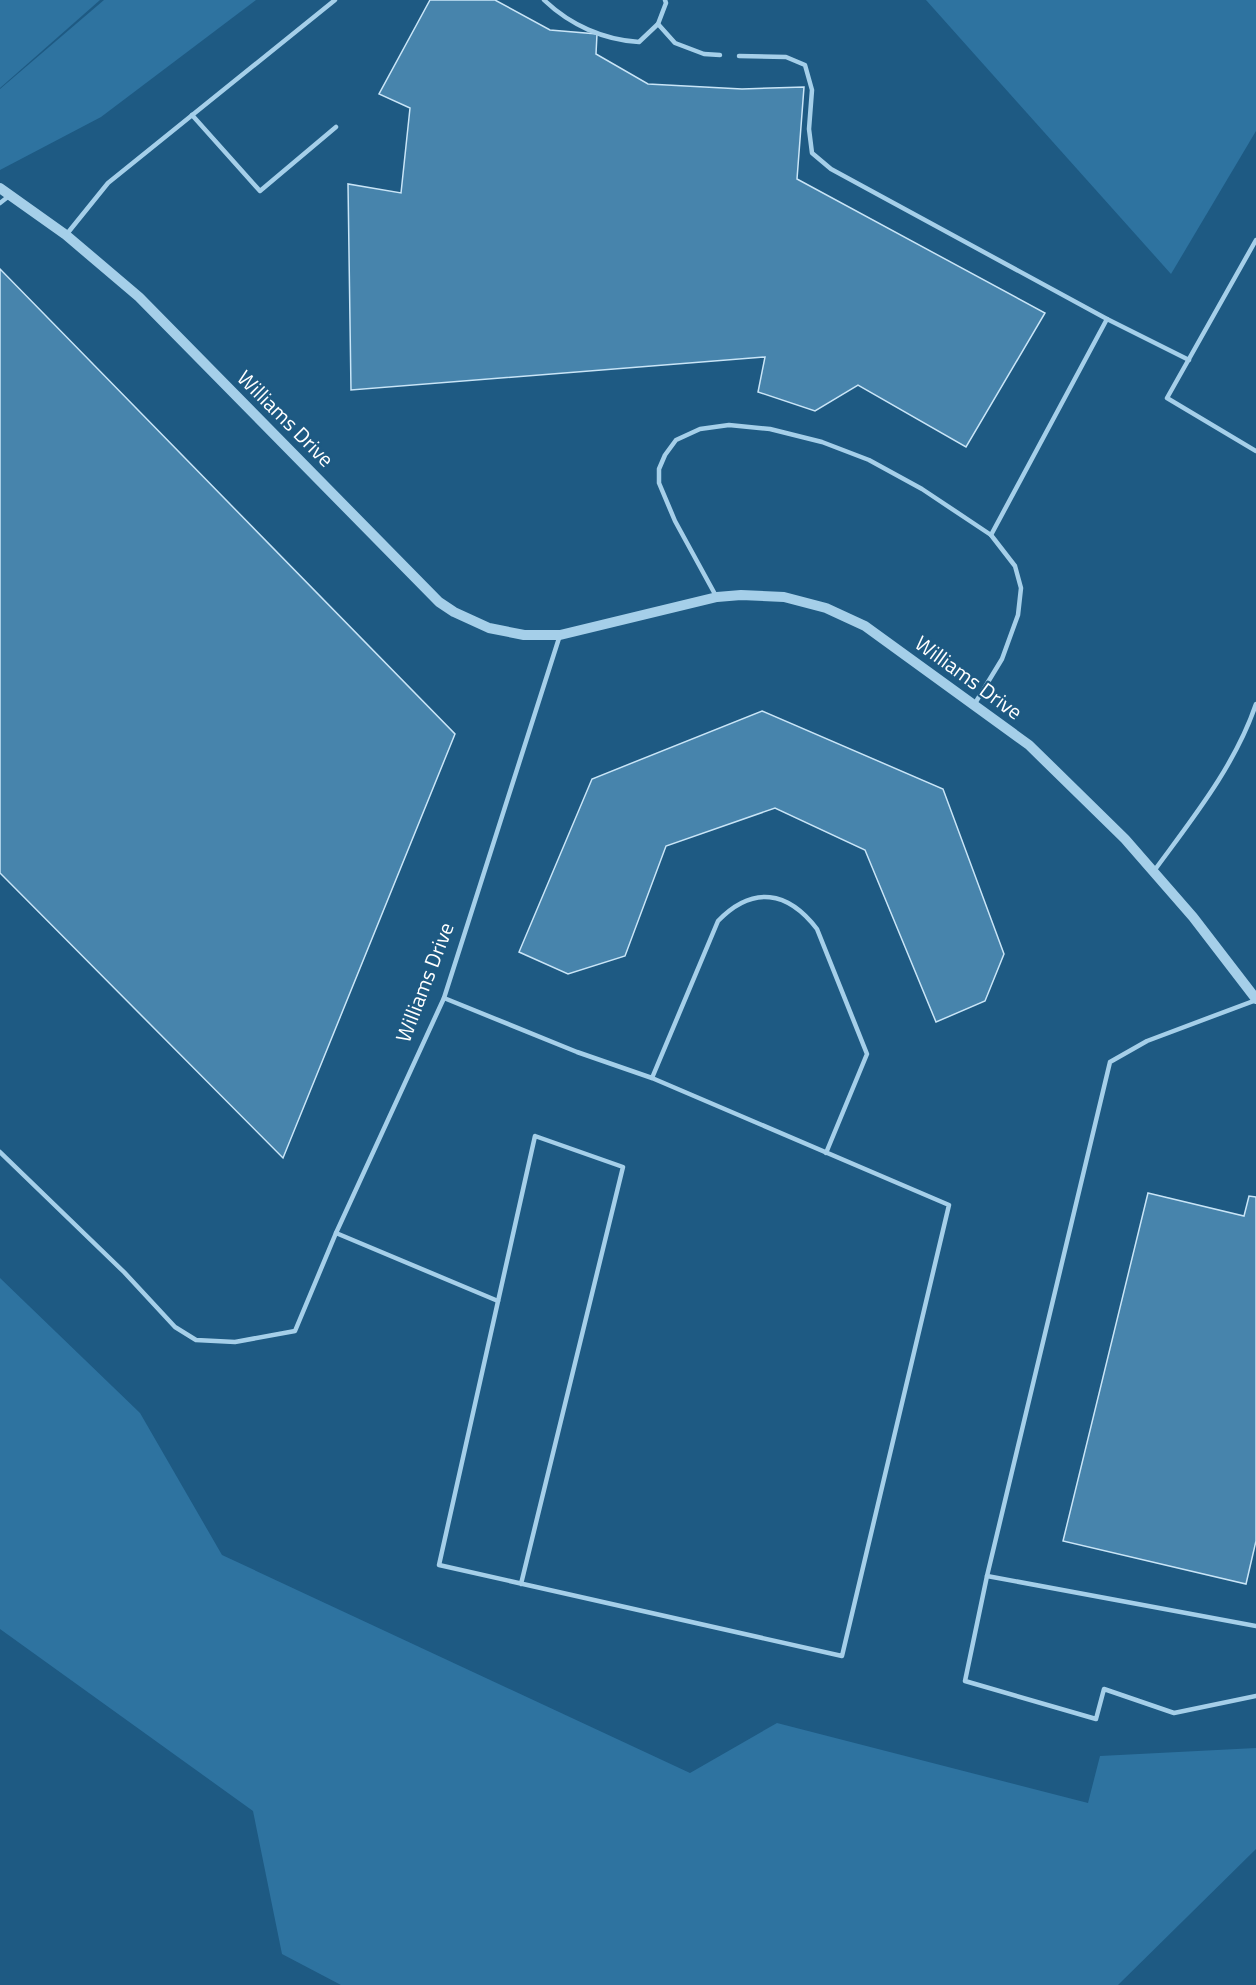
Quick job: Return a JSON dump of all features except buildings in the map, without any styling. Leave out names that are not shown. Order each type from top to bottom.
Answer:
[{"type":"street","name":"Williams Drive","points":[[0,188],[66,235],[139,297],[439,602],[454,612],[489,628],[524,635],[560,635],[717,597],[741,595],[784,597],[826,608],[865,626],[1029,745],[1125,839],[1154,871],[1194,917],[1256,1000]]},
{"type":"lane","points":[[66,235],[108,183],[335,0]]},
{"type":"lane","points":[[544,0],[580,26],[618,40],[639,42],[658,24],[665,0]]},
{"type":"lane","points":[[658,24],[675,43],[704,54],[720,55]]},
{"type":"lane","points":[[739,56],[786,57],[805,65],[812,90],[809,129],[812,153],[831,169],[1107,319],[1189,360]]},
{"type":"lane","points":[[192,115],[260,191],[336,127]]},
{"type":"lane","points":[[0,203],[9,196]]},
{"type":"lane","points":[[1256,240],[1167,398],[1256,452]]},
{"type":"lane","points":[[991,535],[1107,319]]},
{"type":"lane","points":[[717,597],[675,521],[659,483],[659,469],[665,455],[676,440],[700,429],[729,425],[770,429],[822,442],[869,460],[922,489],[991,535],[1015,566],[1021,588],[1018,615],[1002,659],[974,705]]},
{"type":"lane","name":"Williams Drive","points":[[0,1152],[124,1272],[175,1327],[196,1340],[235,1342],[295,1331],[336,1233],[444,998],[560,635]]},
{"type":"lane","points":[[1154,871],[1208,796],[1236,749],[1256,704]]},
{"type":"lane","points":[[652,1078],[718,921],[745,900],[762,897],[785,900],[806,914],[817,929],[867,1054],[826,1153]]},
{"type":"lane","points":[[444,998],[577,1052],[652,1078],[950,1205],[842,1656],[521,1584],[439,1565],[535,1136],[623,1167],[521,1584]]},
{"type":"lane","points":[[1256,1000],[1147,1041],[1110,1062],[987,1576],[965,1681],[1096,1719],[1104,1689],[1174,1713],[1256,1696]]},
{"type":"lane","points":[[336,1233],[498,1301]]},
{"type":"lane","points":[[987,1576],[1256,1626]]},
{"type":"shaded area","points":[[0,0],[100,0],[0,88]]},
{"type":"shaded area","points":[[104,0],[256,0],[101,117],[0,170],[0,89]]},
{"type":"shaded area","points":[[926,0],[1256,0],[1256,131],[1171,274]]},
{"type":"shaded area","points":[[0,1278],[140,1413],[222,1555],[690,1773],[777,1723],[1088,1803],[1100,1756],[1256,1748],[1256,1849],[1118,1985],[341,1985],[282,1954],[253,1811],[0,1629]]}]
